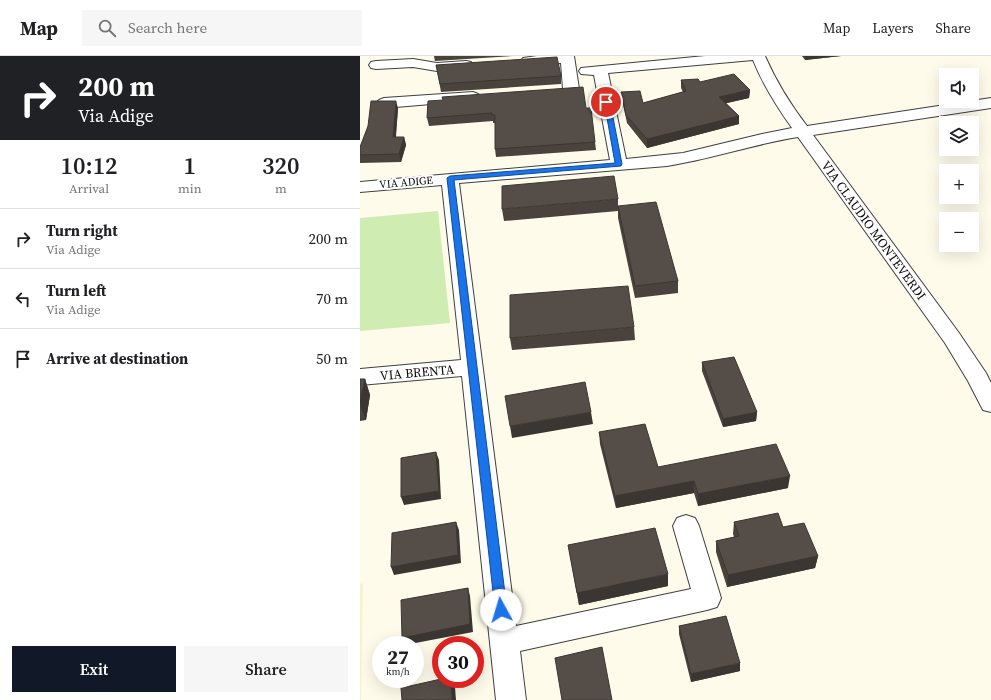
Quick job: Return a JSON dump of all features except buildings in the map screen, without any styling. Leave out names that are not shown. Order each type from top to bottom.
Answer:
[{"type":"street","points":[[514,62],[568,58],[570,73],[581,89],[619,164]]},
{"type":"street","points":[[570,73],[600,70],[763,62]]},
{"type":"street","name":"VIA CLAUDIO MONTEVERDI","points":[[763,62],[786,110],[860,209],[904,273],[952,338],[974,372],[991,404]]},
{"type":"street","points":[[376,65],[413,63],[437,67],[483,64]]},
{"type":"street","points":[[581,89],[600,70]]},
{"type":"street","points":[[384,103],[490,95]]},
{"type":"street","name":"VIA ADIGE","points":[[360,187],[450,178],[657,162],[685,157],[744,142],[930,108],[991,102]]},
{"type":"street","points":[[450,178],[511,700]]},
{"type":"street","name":"VIA BRENTA","points":[[360,376],[473,367]]},
{"type":"street","points":[[505,641],[707,598],[686,526]]},
{"type":"shaded area","points":[[363,583],[361,700],[360,700],[360,584]]},
{"type":"green space","points":[[438,211],[450,323],[360,331],[360,218]]},
{"type":"route","points":[[501,610],[450,178],[619,164],[606,102]]}]
